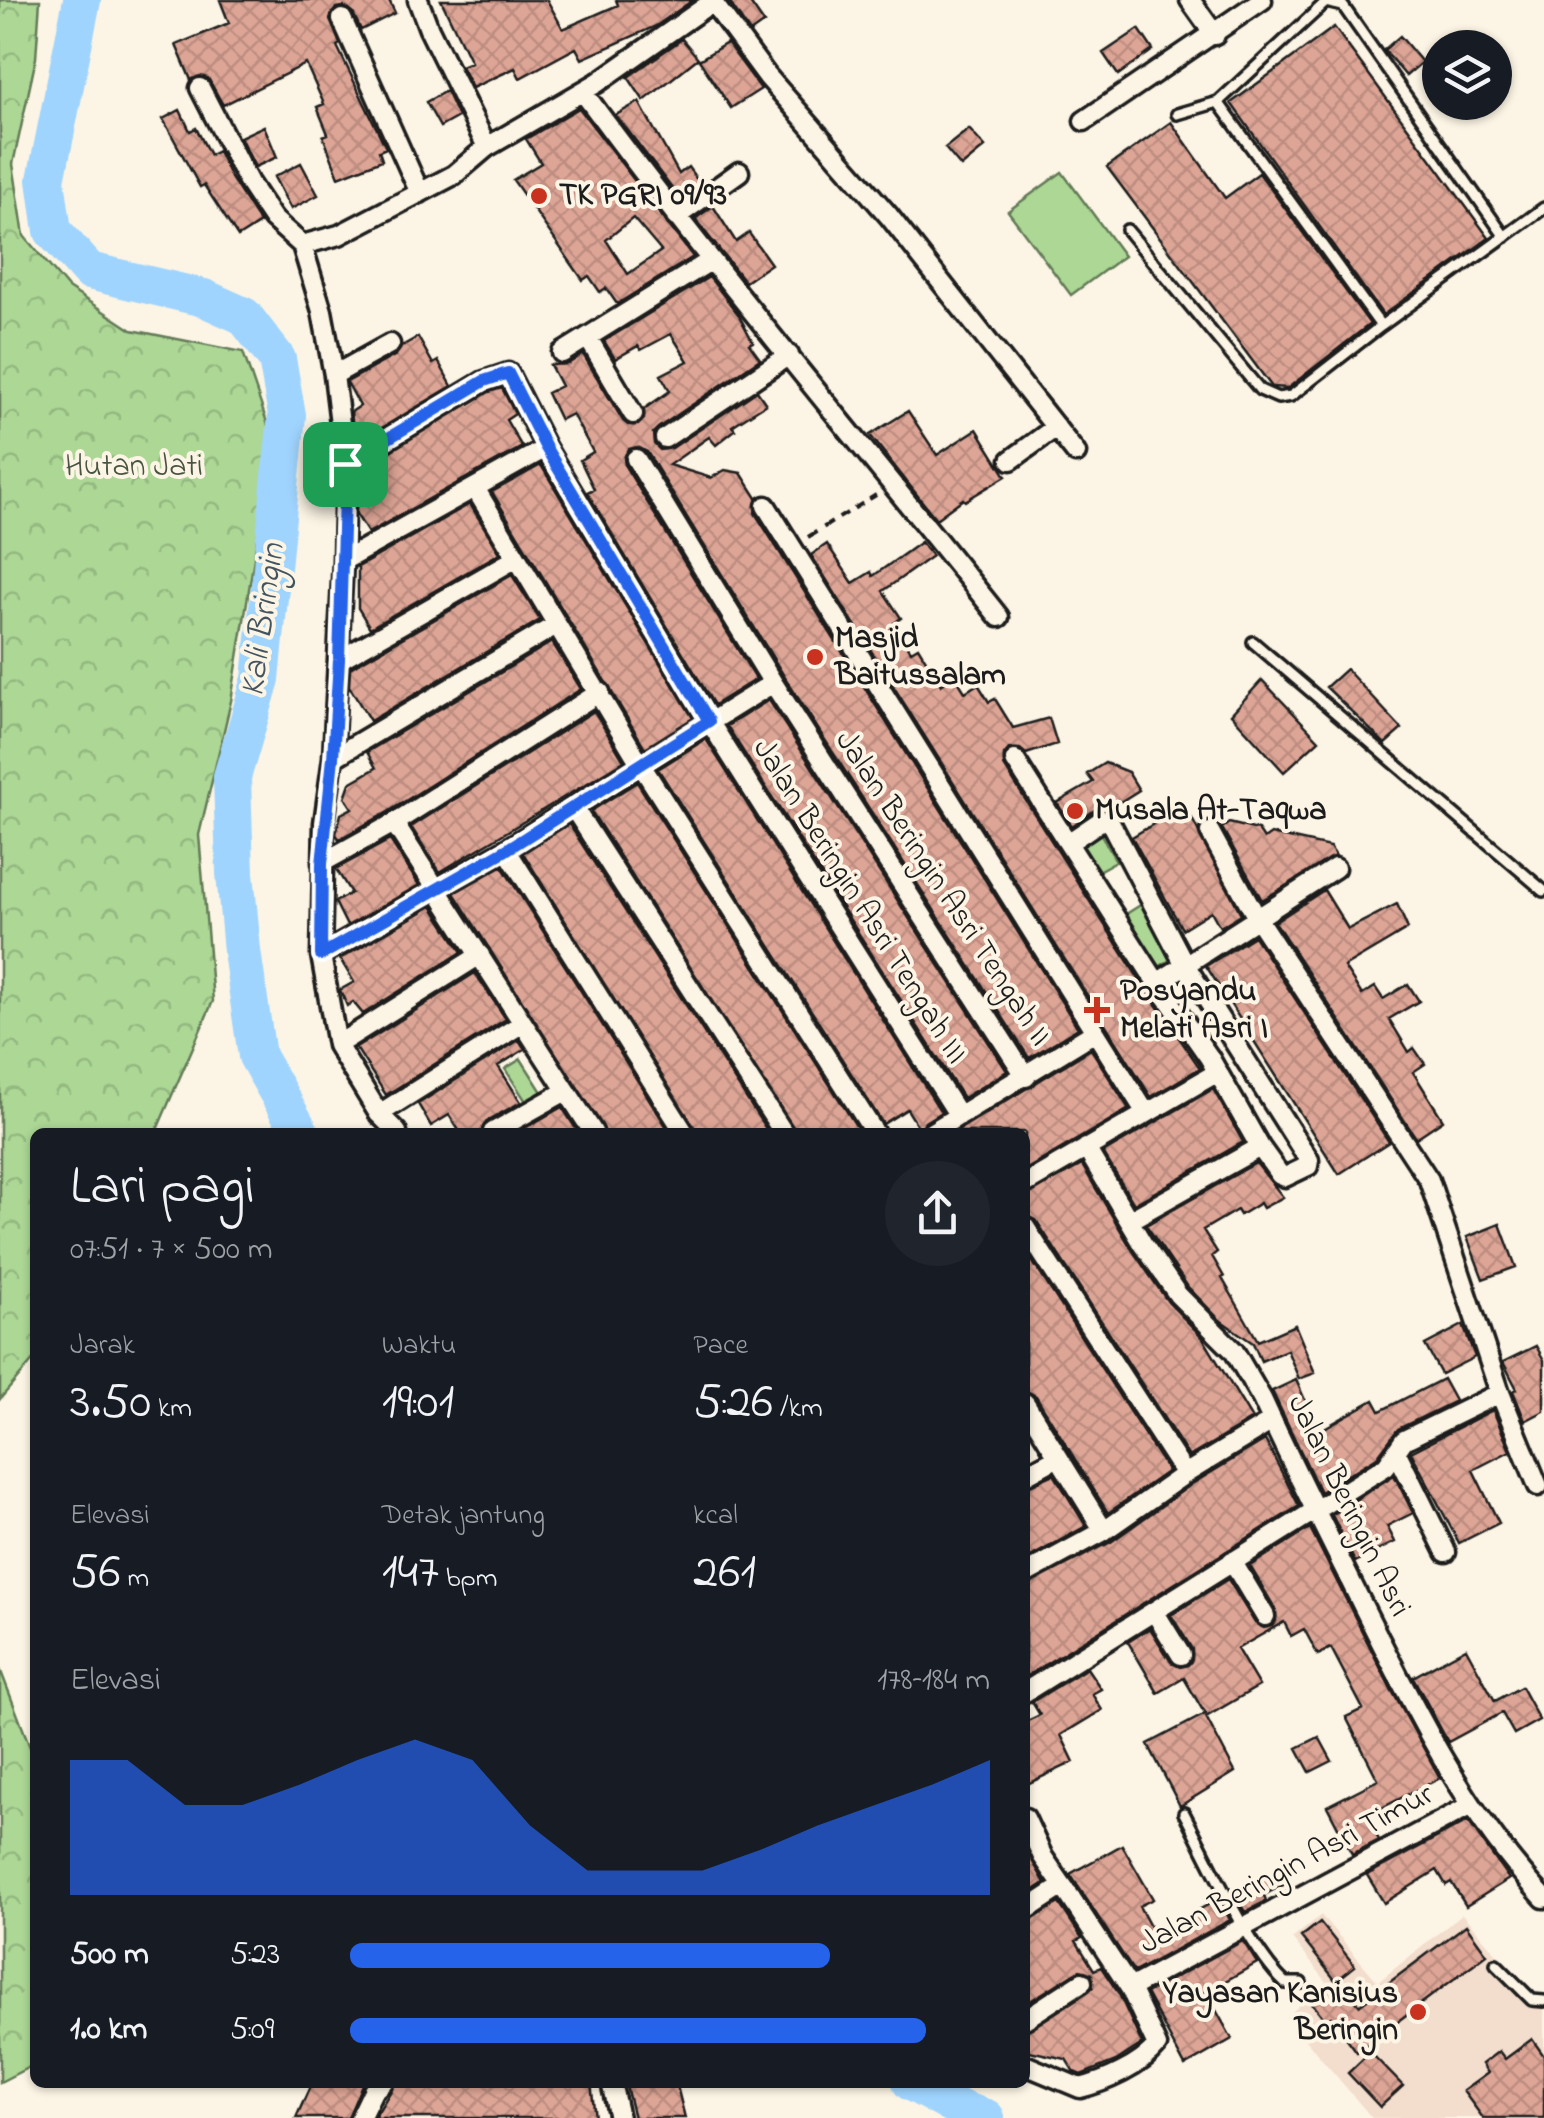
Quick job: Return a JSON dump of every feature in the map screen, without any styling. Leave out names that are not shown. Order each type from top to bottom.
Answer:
[{"type":"street","points":[[418,0],[488,147]]},
{"type":"street","points":[[1190,0],[1215,35]]},
{"type":"street","points":[[1084,122],[1262,0]]},
{"type":"street","points":[[302,246],[339,235],[454,175],[488,147],[583,92],[711,1],[767,76],[890,216],[1076,453]]},
{"type":"street","points":[[342,19],[420,193]]},
{"type":"street","points":[[200,88],[249,183],[273,219],[302,246],[322,311],[334,375],[345,464],[344,562],[333,758],[322,864],[321,955],[338,1045],[379,1114],[393,1128]]},
{"type":"street","points":[[583,92],[710,262],[999,617]]},
{"type":"street","points":[[676,217],[738,172]]},
{"type":"street","points":[[562,354],[710,262]]},
{"type":"street","points":[[588,338],[633,414]]},
{"type":"street","points":[[334,375],[390,344]]},
{"type":"street","points":[[665,438],[789,355]]},
{"type":"street","name":"Jalan Beringin Asri Tengah III","points":[[345,464],[484,381],[508,373],[546,448],[709,721],[959,1116]]},
{"type":"street","points":[[1011,460],[1056,427]]},
{"type":"street","points":[[344,562],[546,448]]},
{"type":"street","name":"Jalan Beringin Asri Tengah II","points":[[636,459],[772,683],[1026,1077]]},
{"type":"street","points":[[474,488],[641,765],[871,1128]]},
{"type":"street","points":[[766,506],[1146,1113]]},
{"type":"street","points":[[339,660],[516,560]]},
{"type":"street","points":[[333,758],[556,625]]},
{"type":"street","points":[[321,955],[506,850],[772,683]]},
{"type":"street","points":[[322,864],[394,823],[600,692]]},
{"type":"street","points":[[1015,760],[1068,843],[1157,982],[1214,1065],[1280,1175],[1292,1175],[1309,1163],[1184,963],[1110,822],[1102,820],[1068,843]]},
{"type":"street","points":[[574,807],[779,1128]]},
{"type":"street","points":[[394,823],[590,1128]]},
{"type":"street","points":[[1210,832],[1256,918],[1429,1180],[1500,1394],[1538,1486]]},
{"type":"street","points":[[506,850],[681,1128]]},
{"type":"street","points":[[1157,982],[1336,868]]},
{"type":"street","points":[[338,1045],[480,955]]},
{"type":"street","points":[[379,1114],[523,1023]]},
{"type":"street","points":[[939,1128],[1095,1032]]},
{"type":"street","points":[[1030,1181],[1146,1113],[1214,1065],[1234,1042]]},
{"type":"street","points":[[499,1128],[566,1090]]},
{"type":"street","points":[[1130,1220],[1260,1147]]},
{"type":"street","name":"Jalan Beringin Asri","points":[[1086,1148],[1178,1295],[1234,1351],[1410,1699],[1471,1805],[1514,1866],[1544,1898]]},
{"type":"street","points":[[1030,1235],[1185,1474]]},
{"type":"street","points":[[1030,1689],[1386,1466],[1404,1440],[1500,1394]]},
{"type":"street","points":[[1030,1411],[1104,1531]]},
{"type":"street","points":[[1030,1571],[1104,1531],[1185,1474],[1272,1421]]},
{"type":"street","points":[[1396,1450],[1446,1552]]},
{"type":"street","points":[[1030,1473],[1058,1456]]},
{"type":"street","points":[[1232,1561],[1265,1616]]},
{"type":"street","points":[[1154,1611],[1181,1655]]},
{"type":"street","name":"Jalan Beringin Asri Timur","points":[[1130,1988],[1471,1805]]},
{"type":"street","points":[[1030,1829],[1043,1857],[1130,1988],[1158,2042],[1150,2054],[1080,2088],[1030,2067]]},
{"type":"street","points":[[1030,1908],[1063,1886]]},
{"type":"street","points":[[1030,2017],[1082,1982]]},
{"type":"street","points":[[360,2118],[376,2088]]},
{"type":"street","points":[[613,2088],[619,2118]]},
{"type":"lane","points":[[1177,114],[1218,102],[1326,2],[1343,6],[1506,237]]},
{"type":"lane","points":[[1218,102],[1380,326]]},
{"type":"lane","points":[[1126,230],[1260,390],[1278,398],[1291,396],[1380,326],[1544,208]]},
{"type":"lane","points":[[1253,642],[1544,891]]},
{"type":"lane","points":[[1184,1812],[1246,1927],[1277,1975],[1285,1983],[1300,1984]]},
{"type":"lane","points":[[1496,1964],[1532,2000],[1544,2001]]},
{"type":"path","points":[[791,548],[894,484]]},
{"type":"shaded area","name":"Yayasan Kanisius Beringin","points":[[1462,1914],[1544,2008],[1544,2084],[1503,2118],[1372,2118],[1286,2017],[1327,1982],[1292,1939],[1321,1915],[1378,1982]]},
{"type":"green space","name":"Hutan Jati","points":[[0,0],[40,0],[36,58],[13,164],[24,236],[68,288],[132,330],[243,352],[273,440],[231,701],[199,835],[213,1001],[158,1128],[30,1128],[30,1364],[0,1399]]},
{"type":"green space","points":[[1062,172],[1124,256],[1071,295],[1008,211]]},
{"type":"green space","points":[[1099,831],[1116,861],[1089,876],[1072,845]]},
{"type":"green space","points":[[1142,904],[1176,956],[1154,970],[1120,918]]},
{"type":"green space","points":[[521,1059],[542,1092],[527,1103],[505,1069]]},
{"type":"green space","points":[[0,1669],[30,1747],[30,2067],[0,2082]]},
{"type":"building","points":[[220,0],[389,0],[395,13],[361,30],[353,13],[344,7],[336,8],[330,19],[340,44],[337,46],[386,148],[379,151],[382,160],[339,177],[317,107],[324,104],[306,64],[223,105],[208,78],[191,80],[176,45],[229,23]]},
{"type":"building","points":[[441,0],[547,0],[563,29],[618,5],[616,0],[693,0],[656,26],[582,59],[576,48],[520,78],[515,68],[472,88],[461,66],[471,62]]},
{"type":"building","points":[[728,0],[748,0],[764,23],[750,33]]},
{"type":"building","points":[[1334,27],[1489,238],[1383,315],[1231,103]]},
{"type":"building","points":[[1139,29],[1153,50],[1118,75],[1103,53]]},
{"type":"building","points":[[1400,36],[1422,62],[1406,76],[1384,50]]},
{"type":"building","points":[[682,39],[698,58],[644,101],[628,77]]},
{"type":"building","points":[[727,43],[761,89],[731,108],[699,60]]},
{"type":"building","points":[[446,91],[458,117],[440,127],[426,102]]},
{"type":"building","points":[[639,102],[679,174],[688,167],[700,184],[680,199],[616,115]]},
{"type":"building","points":[[579,108],[693,257],[617,304],[606,288],[600,292],[589,276],[583,280],[513,180],[541,163],[526,139]],"holes":[[[633,218],[661,251],[628,274],[606,240]]]},
{"type":"building","points":[[180,110],[190,131],[196,128],[210,155],[218,151],[260,223],[238,237],[204,185],[200,187],[163,119]]},
{"type":"building","points":[[1171,122],[1225,198],[1259,173],[1370,324],[1288,388],[1272,387],[1107,167]]},
{"type":"building","points":[[264,126],[277,157],[255,167],[240,137]]},
{"type":"building","points":[[969,129],[985,147],[961,167],[945,148]]},
{"type":"building","points":[[301,163],[318,195],[291,209],[274,177]]},
{"type":"building","points":[[713,206],[736,242],[749,233],[771,264],[745,282],[695,219]]},
{"type":"building","points":[[709,277],[738,314],[753,342],[749,344],[760,359],[658,428],[653,433],[654,444],[660,450],[672,448],[757,391],[766,404],[732,426],[735,430],[716,445],[709,437],[669,465],[711,478],[725,470],[741,473],[757,498],[755,513],[1078,1028],[1029,1058],[784,676],[647,452],[637,447],[629,449],[625,466],[756,679],[714,705],[587,492],[594,489],[580,460],[593,452],[572,414],[560,420],[547,393],[561,386],[550,365],[568,364],[583,354],[623,421],[638,425],[644,419],[644,409],[670,391],[661,375],[688,361],[671,334],[615,359],[604,341]]},
{"type":"building","points":[[418,337],[433,364],[438,361],[452,386],[363,439],[351,412],[360,406],[347,382],[396,355],[402,346]]},
{"type":"building","points":[[502,388],[515,414],[506,420],[522,447],[368,533],[356,514],[357,471]]},
{"type":"building","points":[[908,411],[937,455],[977,429],[1006,476],[936,519],[870,435]]},
{"type":"building","points":[[541,465],[693,718],[645,748],[492,492]]},
{"type":"building","points":[[470,504],[500,553],[370,628],[358,608],[358,567]]},
{"type":"building","points":[[921,542],[932,556],[883,591],[901,618],[894,623],[911,651],[918,647],[941,685],[955,676],[965,692],[978,684],[989,702],[995,699],[1013,728],[1049,718],[1057,744],[1026,754],[1020,749],[1009,749],[1004,755],[1004,766],[1200,1068],[1151,1097],[811,555],[827,544],[853,583],[871,572],[873,576]]},
{"type":"building","points":[[512,575],[540,620],[370,721],[349,686],[350,668]]},
{"type":"building","points":[[552,642],[581,689],[339,839],[336,834],[341,814],[352,808],[345,797],[350,783],[376,768],[367,752]]},
{"type":"building","points":[[1346,669],[1402,729],[1385,744],[1326,687]]},
{"type":"building","points":[[1262,680],[1319,740],[1284,772],[1231,714]]},
{"type":"building","points":[[769,700],[1007,1071],[963,1098],[727,726]]},
{"type":"building","points":[[594,711],[624,761],[440,872],[411,827]]},
{"type":"building","points":[[706,739],[941,1112],[921,1128],[907,1109],[883,1124],[658,769]]},
{"type":"building","points":[[1105,763],[1128,772],[1139,790],[1109,809],[1096,809],[1072,826],[1057,803],[1093,782],[1087,774]]},
{"type":"building","points":[[637,782],[857,1128],[792,1128],[591,811]]},
{"type":"building","points":[[1185,805],[1241,914],[1220,927],[1211,911],[1182,929],[1132,837]]},
{"type":"building","points":[[1229,823],[1258,830],[1264,839],[1271,834],[1330,847],[1336,856],[1262,900],[1222,828]]},
{"type":"building","points":[[569,824],[765,1128],[694,1128],[523,853]]},
{"type":"building","points":[[390,840],[419,885],[347,926],[335,902],[351,893],[336,869]]},
{"type":"building","points":[[502,866],[667,1128],[602,1128],[454,893]]},
{"type":"building","points":[[1324,890],[1348,929],[1397,904],[1408,929],[1344,967],[1362,995],[1375,987],[1383,999],[1408,984],[1419,1001],[1389,1019],[1409,1052],[1414,1048],[1425,1064],[1413,1072],[1443,1120],[1416,1138],[1275,922]]},
{"type":"building","points":[[432,906],[462,952],[363,1014],[353,1002],[347,1006],[340,990],[354,982],[340,959]]},
{"type":"building","points":[[1254,936],[1389,1142],[1339,1174],[1206,966]]},
{"type":"building","points":[[475,973],[506,1019],[386,1095],[356,1048]]},
{"type":"building","points":[[519,1040],[525,1049],[498,1066],[521,1102],[487,1121],[483,1128],[457,1128],[449,1115],[431,1126],[418,1104]]},
{"type":"building","points":[[1091,1049],[1129,1109],[1030,1167],[1030,1128],[962,1128]]},
{"type":"building","points":[[1213,1089],[1243,1142],[1134,1204],[1103,1153]]},
{"type":"building","points":[[562,1107],[575,1128],[525,1128]]},
{"type":"building","points":[[1256,1163],[1283,1197],[1263,1208],[1260,1203],[1240,1215],[1237,1210],[1203,1230],[1217,1252],[1212,1256],[1222,1278],[1258,1341],[1295,1325],[1315,1373],[1299,1379],[1287,1350],[1261,1361],[1253,1343],[1220,1320],[1188,1287],[1146,1225]]},
{"type":"building","points":[[1082,1165],[1133,1251],[1168,1302],[1203,1338],[1252,1419],[1189,1457],[1036,1220],[1030,1217],[1030,1193]]},
{"type":"building","points":[[1500,1224],[1516,1267],[1483,1279],[1467,1237]]},
{"type":"building","points":[[1030,1258],[1168,1471],[1108,1513],[1036,1396],[1030,1393]]},
{"type":"building","points":[[1463,1325],[1475,1357],[1441,1374],[1425,1345]]},
{"type":"building","points":[[1536,1346],[1544,1360],[1544,1411],[1525,1421],[1513,1391],[1517,1389],[1503,1362]]},
{"type":"building","points":[[1443,1379],[1455,1401],[1398,1429],[1377,1457],[1320,1492],[1272,1391],[1296,1380],[1319,1431],[1374,1400],[1380,1411]]},
{"type":"building","points":[[1493,1410],[1510,1451],[1473,1470],[1499,1523],[1459,1543],[1411,1452]]},
{"type":"building","points":[[1265,1440],[1299,1506],[1030,1674],[1030,1583],[1111,1542],[1192,1484]]},
{"type":"building","points":[[1054,1474],[1086,1526],[1030,1557],[1030,1485]]},
{"type":"building","points":[[1394,1475],[1413,1513],[1387,1526],[1395,1542],[1355,1562],[1332,1515]]},
{"type":"building","points":[[1310,1528],[1440,1778],[1366,1816],[1379,1840],[1352,1854],[1327,1806],[1378,1780],[1346,1717],[1363,1709],[1331,1648],[1318,1655],[1304,1629],[1291,1636],[1284,1622],[1237,1649],[1259,1686],[1206,1717],[1235,1772],[1180,1806],[1148,1744],[1205,1714],[1184,1678],[1158,1693],[1128,1642],[1150,1628],[1171,1662],[1180,1667],[1188,1665],[1192,1649],[1171,1615],[1228,1579],[1255,1623],[1264,1628],[1272,1626],[1276,1610],[1250,1566]]},
{"type":"building","points":[[1466,1648],[1495,1701],[1521,1687],[1539,1720],[1514,1734],[1502,1713],[1448,1742],[1413,1677]]},
{"type":"building","points":[[1087,1668],[1101,1689],[1092,1694],[1102,1710],[1061,1735],[1074,1762],[1030,1783],[1030,1720],[1040,1715],[1032,1702]]},
{"type":"building","points":[[1319,1737],[1332,1761],[1310,1772],[1297,1748]]},
{"type":"building","points":[[1468,1821],[1509,1879],[1466,1906],[1451,1882],[1446,1885],[1437,1870],[1384,1903],[1367,1875]]},
{"type":"building","points":[[1122,1845],[1153,1899],[1139,1906],[1154,1934],[1219,1899],[1230,1920],[1134,1972],[1070,1874]]},
{"type":"building","points":[[1030,1857],[1045,1883],[1030,1893]]},
{"type":"building","points":[[1282,1868],[1289,1882],[1264,1895],[1266,1901],[1245,1912],[1233,1892]]},
{"type":"building","points":[[1059,1903],[1082,1938],[1076,1941],[1094,1970],[1101,1967],[1119,1994],[1142,2044],[1116,2061],[1081,2075],[1074,2072],[1066,2059],[1030,2051],[1030,2028],[1093,1987],[1092,1974],[1080,1970],[1030,2001],[1030,1920]]},
{"type":"building","points":[[1320,1922],[1355,1966],[1336,1981],[1301,1937]]},
{"type":"building","points":[[1466,1925],[1487,1954],[1357,2052],[1331,2017],[1326,2021],[1312,2003],[1340,1981],[1359,2005]]},
{"type":"building","points":[[1243,1941],[1257,1963],[1206,1992],[1232,2039],[1185,2066],[1146,1993]]},
{"type":"building","points":[[1532,2039],[1544,2056],[1544,2118],[1483,2118],[1463,2091],[1488,2073],[1482,2064],[1499,2051],[1505,2059]]},
{"type":"building","points":[[1370,2052],[1403,2086],[1380,2107],[1348,2073]]},
{"type":"building","points":[[309,2088],[360,2088],[348,2118],[296,2118]]},
{"type":"building","points":[[393,2088],[592,2088],[595,2118],[374,2118]]},
{"type":"building","points":[[626,2088],[678,2088],[685,2118],[634,2118]]},
{"type":"waterway","name":"Kali Bringin","points":[[82,0],[46,180],[53,231],[89,271],[204,298],[244,316],[277,359],[287,415],[261,679],[232,777],[235,873],[257,1056],[298,1128]]},
{"type":"waterway","name":"Kali Bringin","points":[[922,2088],[986,2118]]},
{"type":"place","name":"TK PGRI 09/93","points":[[539,196]]},
{"type":"place","name":"Masjid Baitussalam","points":[[815,657]]},
{"type":"place","name":"Musala At-Taqwa","points":[[1075,811]]},
{"type":"place","name":"Posyandu Melati Asri I","points":[[1097,1010]]},
{"type":"place","name":"Yayasan Kanisius Beringin","points":[[1418,2012]]},
{"type":"route","points":[[508,373],[546,448],[709,721],[506,850],[321,955],[324,823],[333,758],[344,562],[345,464],[484,381],[508,373]]}]
